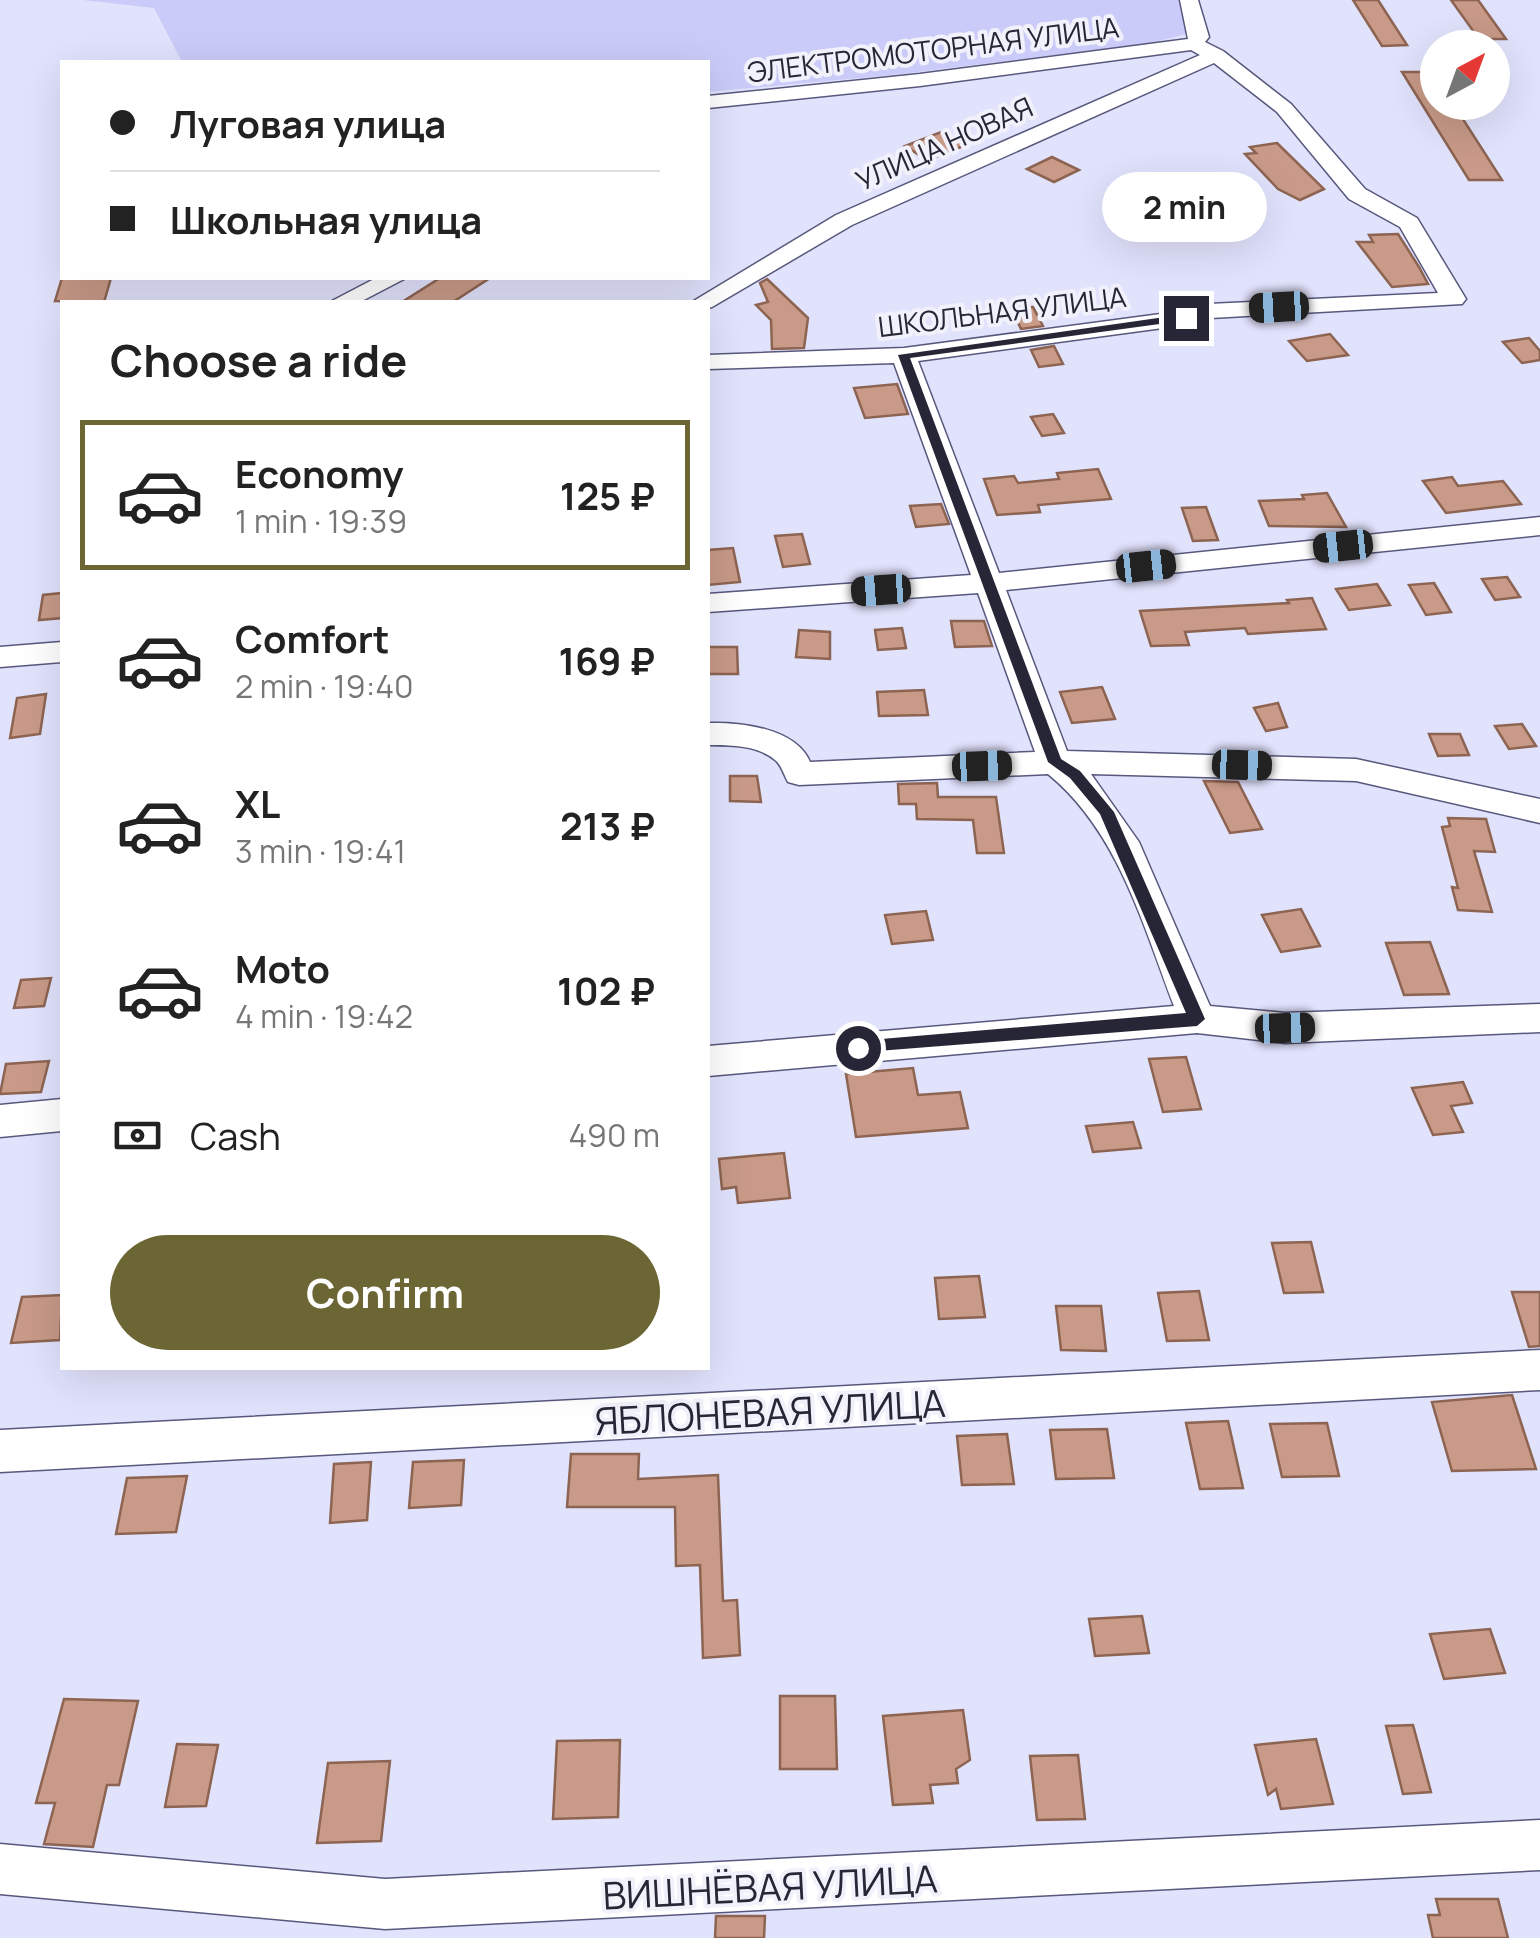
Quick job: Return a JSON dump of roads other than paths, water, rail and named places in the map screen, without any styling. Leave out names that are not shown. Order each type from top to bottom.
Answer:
[{"type":"street","points":[[1189,0],[1199,37],[1194,44],[1216,55]]},
{"type":"street","name":"ЭЛЕКТРОМОТОРНАЯ УЛИЦА","points":[[710,102],[1194,44]]},
{"type":"street","name":"ШКОЛЬНАЯ УЛИЦА","points":[[710,362],[904,355],[1186,318],[1208,311],[1454,298],[1409,223],[1357,194],[1284,108],[1216,55]]},
{"type":"street","name":"УЛИЦА НОВАЯ","points":[[707,300],[844,220],[1216,55]]},
{"type":"street","points":[[712,126],[758,98]]},
{"type":"street","points":[[346,300],[390,280]]},
{"type":"street","points":[[904,355],[1055,762],[1075,775],[1106,812],[1197,1019]]},
{"type":"street","points":[[710,603],[988,582],[1540,526]]},
{"type":"street","points":[[0,657],[60,652]]},
{"type":"street","points":[[710,734],[744,733],[765,740],[791,754],[799,774],[1055,762],[1356,770],[1540,811]]},
{"type":"street","points":[[710,1060],[1197,1019],[1285,1028],[1540,1018]]},
{"type":"street","points":[[0,1121],[60,1115]]},
{"type":"street","name":"ЯБЛОНЕВАЯ УЛИЦА","points":[[0,1451],[1540,1370]]},
{"type":"street","name":"ВИШНЁВАЯ УЛИЦА","points":[[0,1869],[386,1904],[1540,1845]]}]
